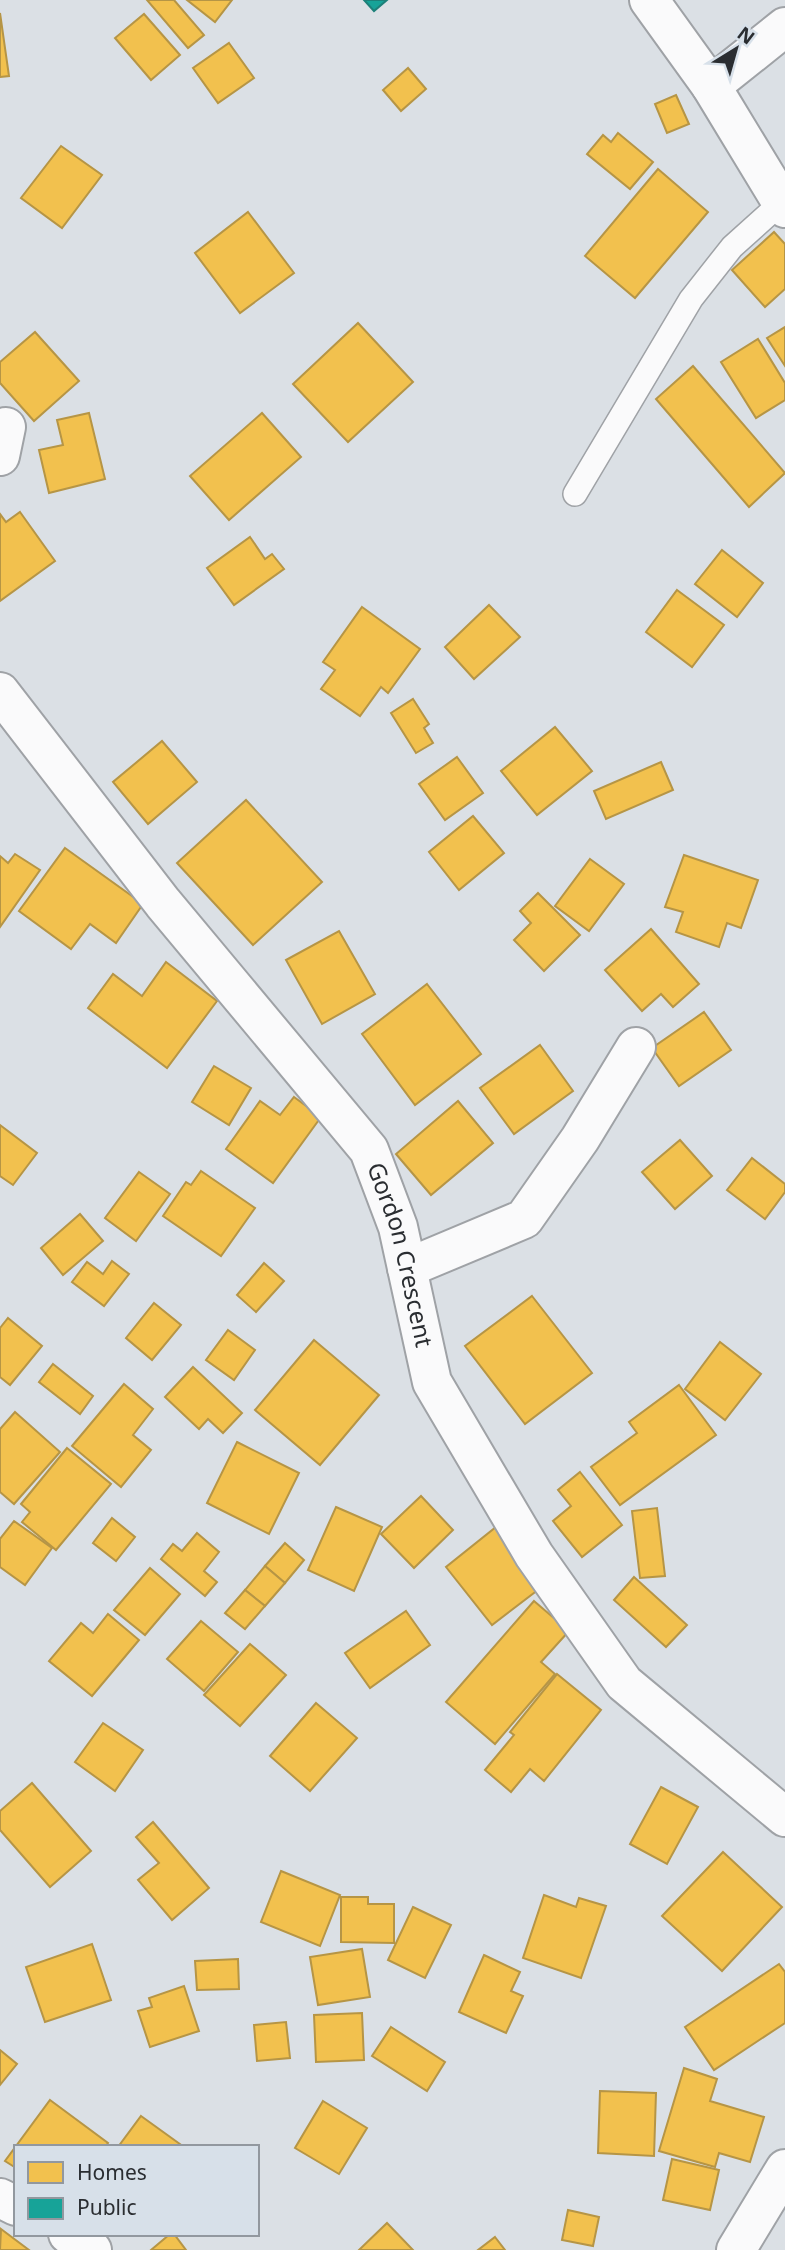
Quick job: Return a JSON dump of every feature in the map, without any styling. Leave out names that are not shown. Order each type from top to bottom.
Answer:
[{"type":"street","points":[[649,0],[711,86],[783,205]]},
{"type":"street","points":[[711,86],[785,27]]},
{"type":"street","name":"Gordon Crescent","points":[[0,692],[163,903],[369,1150],[398,1227],[432,1382],[534,1555],[624,1683],[785,1817]]},
{"type":"street","points":[[407,1268],[524,1219],[580,1139],[636,1047]]},
{"type":"street","points":[[736,2250],[785,2169]]},
{"type":"street","points":[[71,2236],[92,2250]]},
{"type":"lane","points":[[575,494],[691,299],[732,247],[783,205]]},
{"type":"building: Homes","points":[[147,0],[174,0],[204,35],[188,48]]},
{"type":"building: Homes","points":[[187,0],[232,0],[215,22]]},
{"type":"building: Homes","points":[[0,13],[9,76],[0,77]]},
{"type":"building: Homes","points":[[144,14],[180,55],[151,80],[115,38]]},
{"type":"building: Homes","points":[[229,43],[254,78],[218,103],[193,68]]},
{"type":"building: Homes","points":[[408,68],[426,89],[401,111],[383,90]]},
{"type":"building: Homes","points":[[676,95],[689,124],[667,133],[655,104]]},
{"type":"building: Homes","points":[[618,133],[653,162],[630,189],[587,154],[603,135],[611,142]]},
{"type":"building: Homes","points":[[61,146],[102,175],[62,228],[21,198]]},
{"type":"building: Homes","points":[[658,169],[708,212],[635,298],[585,256]]},
{"type":"building: Homes","points":[[248,212],[294,273],[240,313],[195,253]]},
{"type":"building: Homes","points":[[774,232],[785,244],[785,289],[765,307],[732,270]]},
{"type":"building: Homes","points":[[358,323],[413,382],[348,442],[293,384]]},
{"type":"building: Homes","points":[[785,327],[785,366],[767,338]]},
{"type":"building: Homes","points":[[35,332],[79,381],[34,421],[0,383],[0,362]]},
{"type":"building: Homes","points":[[758,339],[785,383],[785,400],[756,418],[721,362]]},
{"type":"building: Homes","points":[[693,366],[785,473],[749,507],[656,399]]},
{"type":"building: Homes","points":[[89,413],[105,479],[49,493],[39,450],[63,445],[57,420]]},
{"type":"building: Homes","points":[[262,413],[301,457],[229,520],[190,476]]},
{"type":"building: Homes","points":[[20,512],[55,561],[0,601],[0,514],[6,522]]},
{"type":"building: Homes","points":[[250,537],[265,559],[272,554],[284,569],[234,605],[207,568]]},
{"type":"building: Homes","points":[[722,550],[763,583],[737,617],[695,584]]},
{"type":"building: Homes","points":[[677,590],[724,625],[692,667],[646,632]]},
{"type":"building: Homes","points":[[489,605],[520,637],[474,679],[445,647]]},
{"type":"building: Homes","points":[[362,607],[420,649],[388,693],[381,687],[360,716],[321,689],[335,670],[323,662]]},
{"type":"building: Homes","points":[[413,699],[429,724],[424,728],[433,743],[416,753],[391,713]]},
{"type":"building: Homes","points":[[555,727],[592,771],[537,815],[501,771]]},
{"type":"building: Homes","points":[[162,741],[197,782],[148,824],[113,782]]},
{"type":"building: Homes","points":[[457,757],[483,793],[445,820],[419,784]]},
{"type":"building: Homes","points":[[661,762],[673,790],[606,819],[594,791]]},
{"type":"building: Homes","points":[[246,800],[322,882],[253,945],[177,863]]},
{"type":"building: Homes","points":[[473,816],[504,853],[459,890],[429,852]]},
{"type":"building: Homes","points":[[65,848],[143,904],[116,943],[90,924],[71,949],[19,911]]},
{"type":"building: Homes","points":[[15,854],[40,870],[0,927],[0,856],[8,863]]},
{"type":"building: Homes","points":[[684,855],[758,880],[741,928],[727,923],[719,947],[676,932],[683,912],[665,907]]},
{"type":"building: Homes","points":[[590,859],[624,884],[589,931],[555,906]]},
{"type":"building: Homes","points":[[538,893],[580,935],[544,971],[514,940],[531,923],[520,911]]},
{"type":"building: Homes","points":[[651,929],[699,984],[673,1007],[661,994],[642,1011],[605,970]]},
{"type":"building: Homes","points":[[339,931],[375,994],[322,1024],[286,960]]},
{"type":"building: Homes","points":[[166,962],[217,1001],[167,1068],[88,1008],[113,974],[142,996]]},
{"type":"building: Homes","points":[[427,984],[481,1054],[415,1105],[362,1034]]},
{"type":"building: Homes","points":[[704,1012],[731,1050],[679,1086],[652,1048]]},
{"type":"building: Homes","points":[[540,1045],[573,1091],[514,1134],[480,1088]]},
{"type":"building: Homes","points":[[214,1066],[251,1088],[229,1125],[192,1102]]},
{"type":"building: Homes","points":[[294,1097],[321,1117],[273,1183],[226,1149],[260,1101],[280,1115]]},
{"type":"building: Homes","points":[[458,1101],[493,1143],[431,1195],[396,1154]]},
{"type":"building: Homes","points":[[0,1125],[37,1153],[13,1185],[0,1176]]},
{"type":"building: Homes","points":[[680,1140],[712,1176],[675,1209],[642,1172]]},
{"type":"building: Homes","points":[[752,1158],[785,1184],[785,1192],[765,1219],[727,1190]]},
{"type":"building: Homes","points":[[201,1171],[255,1208],[221,1256],[163,1216],[186,1182],[191,1185]]},
{"type":"building: Homes","points":[[139,1172],[170,1194],[136,1241],[105,1218]]},
{"type":"building: Homes","points":[[80,1214],[103,1241],[63,1275],[41,1248]]},
{"type":"building: Homes","points":[[112,1261],[129,1274],[104,1306],[72,1282],[87,1262],[103,1274]]},
{"type":"building: Homes","points":[[264,1263],[284,1281],[256,1312],[237,1295]]},
{"type":"building: Homes","points":[[532,1296],[592,1373],[525,1424],[465,1346]]},
{"type":"building: Homes","points":[[154,1303],[181,1325],[152,1360],[126,1338]]},
{"type":"building: Homes","points":[[8,1318],[42,1346],[10,1385],[0,1377],[0,1328]]},
{"type":"building: Homes","points":[[228,1330],[255,1350],[234,1380],[206,1360]]},
{"type":"building: Homes","points":[[314,1340],[379,1395],[320,1465],[255,1410]]},
{"type":"building: Homes","points":[[720,1342],[761,1374],[725,1420],[685,1389]]},
{"type":"building: Homes","points":[[53,1364],[93,1396],[80,1414],[39,1382]]},
{"type":"building: Homes","points":[[193,1367],[242,1413],[223,1433],[208,1419],[199,1429],[165,1397]]},
{"type":"building: Homes","points":[[124,1384],[153,1409],[133,1435],[151,1450],[121,1487],[72,1446]]},
{"type":"building: Homes","points":[[679,1385],[716,1435],[620,1505],[591,1467],[637,1433],[629,1422]]},
{"type":"building: Homes","points":[[15,1412],[60,1452],[14,1504],[0,1492],[0,1429]]},
{"type":"building: Homes","points":[[237,1442],[299,1473],[269,1534],[207,1503]]},
{"type":"building: Homes","points":[[67,1448],[111,1484],[56,1550],[22,1522],[30,1512],[21,1504]]},
{"type":"building: Homes","points":[[580,1472],[622,1525],[582,1557],[553,1521],[571,1506],[558,1490]]},
{"type":"building: Homes","points":[[421,1496],[453,1530],[414,1568],[381,1534]]},
{"type":"building: Homes","points":[[336,1507],[382,1527],[354,1591],[308,1570]]},
{"type":"building: Homes","points":[[657,1508],[665,1576],[640,1578],[632,1511]]},
{"type":"building: Homes","points":[[112,1518],[135,1537],[116,1561],[93,1543]]},
{"type":"building: Homes","points":[[14,1521],[52,1548],[25,1585],[0,1567],[0,1539]]},
{"type":"building: Homes","points":[[496,1527],[543,1586],[492,1625],[446,1567]]},
{"type":"building: Homes","points":[[197,1533],[219,1552],[204,1571],[217,1582],[205,1596],[161,1559],[173,1544],[182,1551]]},
{"type":"building: Homes","points":[[285,1543],[304,1560],[285,1583],[265,1566]]},
{"type":"building: Homes","points":[[265,1566],[285,1583],[265,1606],[245,1590]]},
{"type":"building: Homes","points":[[150,1568],[180,1594],[145,1635],[114,1610]]},
{"type":"building: Homes","points":[[634,1577],[687,1625],[666,1647],[614,1600]]},
{"type":"building: Homes","points":[[245,1590],[265,1606],[245,1629],[225,1613]]},
{"type":"building: Homes","points":[[534,1601],[569,1631],[541,1662],[555,1674],[495,1744],[446,1702]]},
{"type":"building: Homes","points":[[406,1611],[430,1645],[370,1688],[345,1653]]},
{"type":"building: Homes","points":[[108,1614],[139,1640],[92,1696],[49,1661],[81,1623],[93,1633]]},
{"type":"building: Homes","points":[[201,1621],[238,1652],[204,1691],[167,1659]]},
{"type":"building: Homes","points":[[250,1644],[286,1675],[240,1726],[204,1695]]},
{"type":"building: Homes","points":[[557,1674],[601,1710],[544,1781],[530,1769],[511,1792],[485,1770],[514,1735],[510,1732]]},
{"type":"building: Homes","points":[[316,1703],[357,1738],[310,1791],[270,1756]]},
{"type":"building: Homes","points":[[103,1723],[143,1750],[115,1791],[75,1762]]},
{"type":"building: Homes","points":[[32,1783],[91,1851],[50,1887],[0,1830],[0,1811]]},
{"type":"building: Homes","points":[[661,1787],[698,1807],[667,1864],[630,1844]]},
{"type":"building: Homes","points":[[153,1822],[209,1888],[172,1920],[138,1880],[159,1863],[136,1837]]},
{"type":"building: Homes","points":[[723,1852],[782,1907],[722,1971],[662,1916]]},
{"type":"building: Homes","points":[[281,1871],[340,1895],[320,1946],[261,1922]]},
{"type":"building: Homes","points":[[544,1895],[576,1907],[579,1898],[606,1906],[581,1978],[523,1958]]},
{"type":"building: Homes","points":[[341,1897],[368,1897],[368,1904],[394,1904],[394,1943],[341,1942]]},
{"type":"building: Homes","points":[[413,1907],[451,1925],[425,1978],[388,1960]]},
{"type":"building: Homes","points":[[92,1944],[111,2000],[45,2022],[26,1967]]},
{"type":"building: Homes","points":[[362,1949],[370,1997],[318,2005],[310,1957]]},
{"type":"building: Homes","points":[[484,1955],[520,1972],[511,1991],[523,1996],[506,2033],[459,2012]]},
{"type":"building: Homes","points":[[238,1959],[239,1989],[197,1990],[195,1961]]},
{"type":"building: Homes","points":[[779,1964],[785,1972],[785,2023],[714,2070],[685,2027]]},
{"type":"building: Homes","points":[[184,1986],[199,2031],[150,2047],[138,2011],[152,2007],[149,1998]]},
{"type":"building: Homes","points":[[362,2013],[364,2060],[316,2062],[314,2015]]},
{"type":"building: Homes","points":[[286,2022],[290,2058],[257,2061],[254,2025]]},
{"type":"building: Homes","points":[[391,2027],[445,2062],[427,2091],[372,2056]]},
{"type":"building: Homes","points":[[0,2050],[17,2064],[0,2085]]},
{"type":"building: Homes","points":[[684,2068],[717,2079],[710,2101],[764,2117],[750,2162],[719,2153],[715,2167],[659,2151]]},
{"type":"building: Homes","points":[[600,2091],[656,2093],[654,2156],[598,2153]]},
{"type":"building: Homes","points":[[50,2100],[108,2143],[106,2145],[17,2145]]},
{"type":"building: Homes","points":[[323,2101],[367,2128],[339,2174],[295,2148]]},
{"type":"building: Homes","points":[[141,2116],[181,2145],[119,2145]]},
{"type":"building: Homes","points":[[14,2149],[14,2167],[5,2161]]},
{"type":"building: Homes","points":[[672,2159],[719,2170],[710,2210],[663,2200]]},
{"type":"building: Homes","points":[[568,2210],[599,2217],[593,2246],[562,2240]]},
{"type":"building: Homes","points":[[387,2223],[413,2250],[359,2250]]},
{"type":"building: Homes","points":[[1,2229],[29,2250],[0,2250]]},
{"type":"building: Homes","points":[[168,2236],[176,2236],[186,2250],[151,2250]]},
{"type":"building: Homes","points":[[495,2237],[505,2250],[478,2250]]},
{"type":"building: Public","points":[[364,0],[387,0],[374,11]]}]
